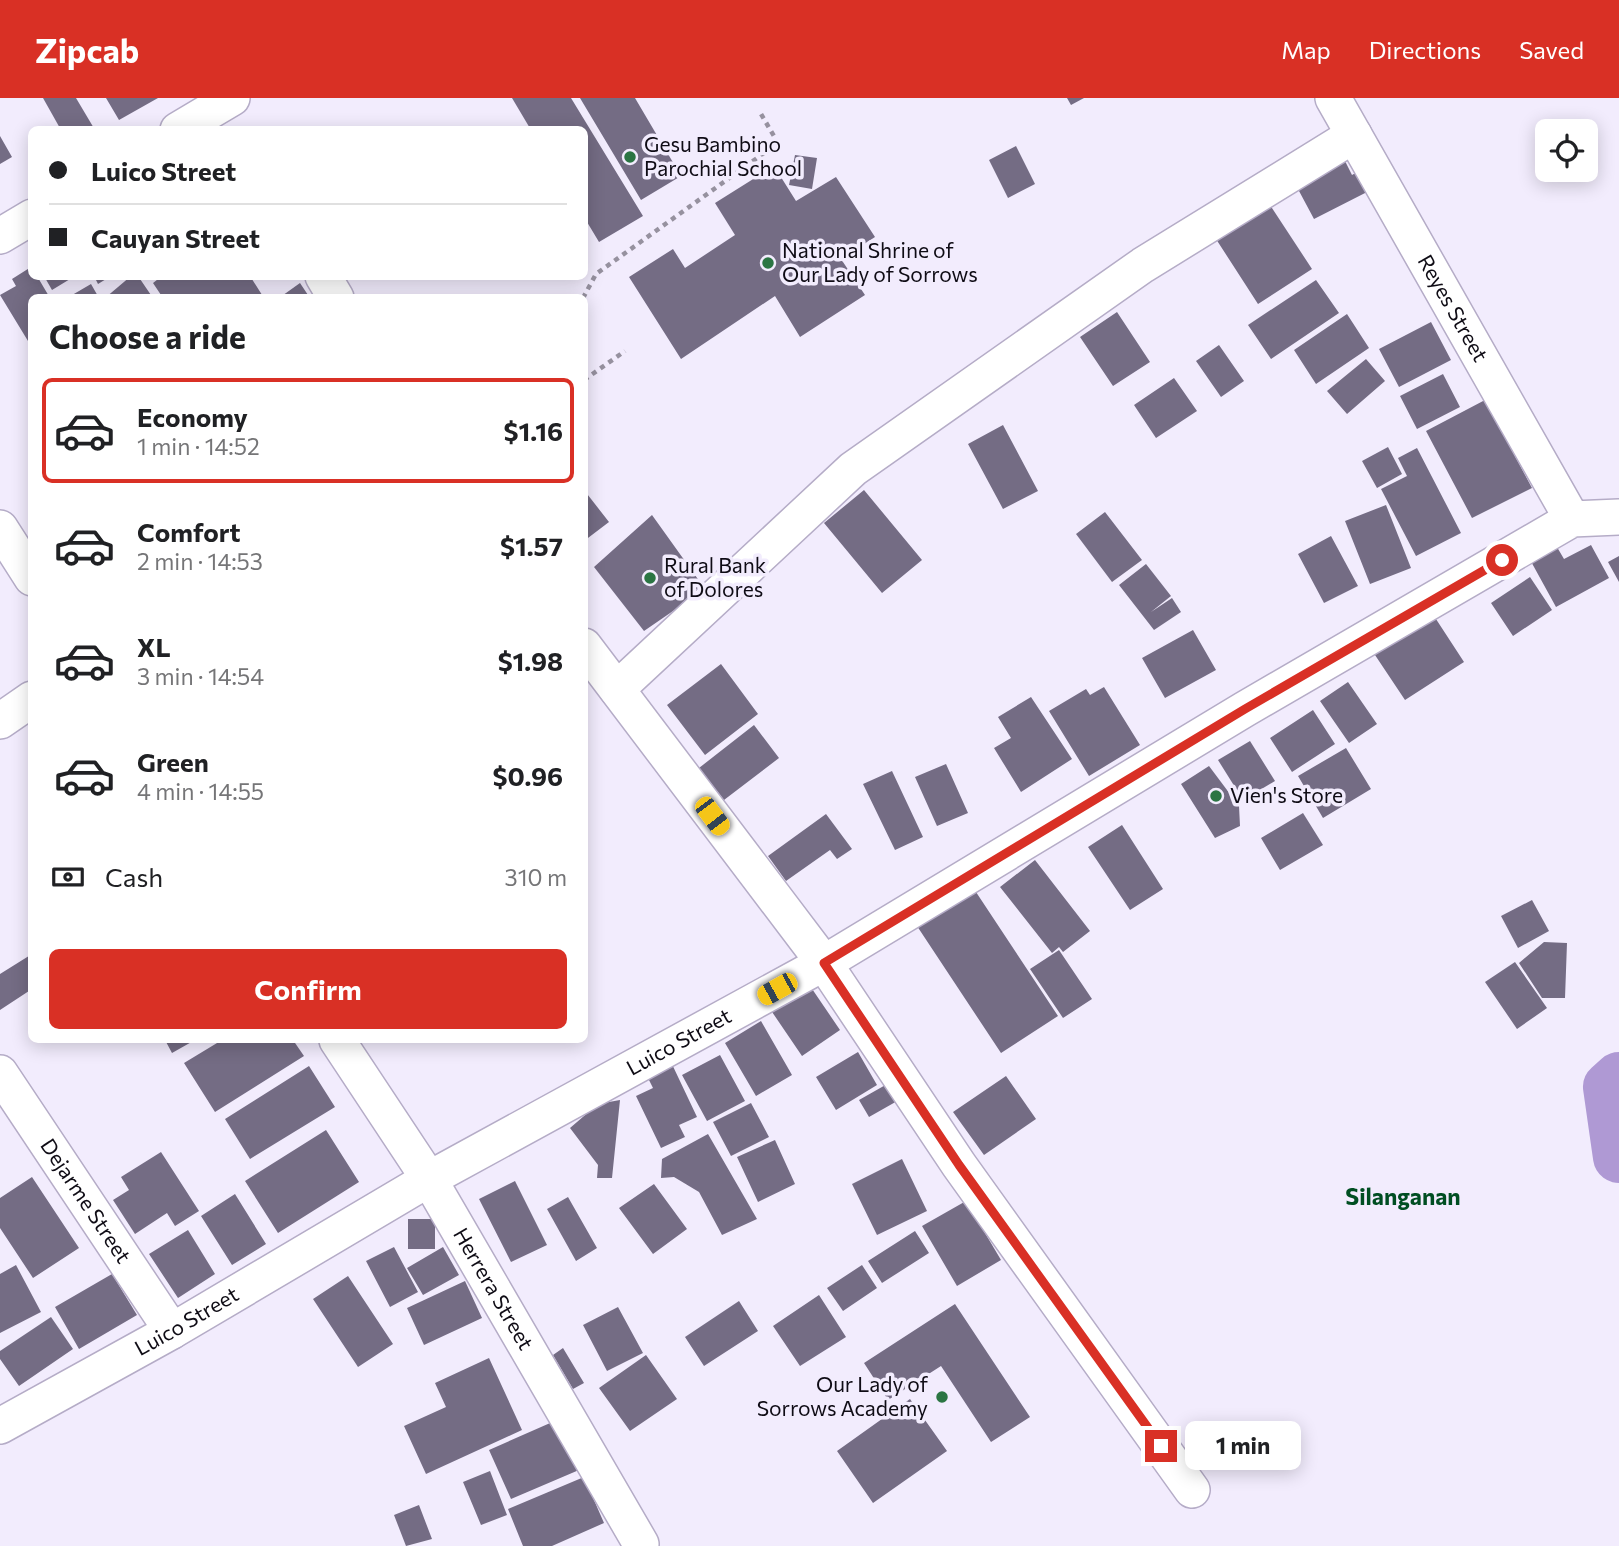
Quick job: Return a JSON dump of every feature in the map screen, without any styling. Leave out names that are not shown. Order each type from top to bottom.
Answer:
[{"type":"street","name":"Reyes Street","points":[[1333,98],[1572,519]]},
{"type":"street","points":[[186,126],[220,108]]},
{"type":"street","points":[[617,689],[853,469],[1143,265],[1354,135]]},
{"type":"street","points":[[0,236],[28,219]]},
{"type":"street","points":[[1572,519],[1619,517]]},
{"type":"street","name":"Luico Street","points":[[0,1426],[172,1331],[429,1179],[824,963],[1245,709],[1572,519]]},
{"type":"street","points":[[0,528],[28,572]]},
{"type":"street","points":[[588,651],[824,963],[959,1165],[1192,1490]]},
{"type":"street","points":[[0,720],[28,702]]},
{"type":"street","name":"Herrera Street","points":[[339,1043],[429,1179],[641,1545]]},
{"type":"street","name":"Dejarme Street","points":[[0,1073],[172,1331]]},
{"type":"path","points":[[585,294],[596,274],[778,143],[761,114]]},
{"type":"path","points":[[588,377],[625,351]]},
{"type":"building","points":[[43,98],[76,98],[93,126],[59,126]]},
{"type":"building","points":[[106,98],[158,98],[119,120]]},
{"type":"building","points":[[512,98],[571,98],[643,216],[599,242],[588,224],[588,126],[529,126]]},
{"type":"building","points":[[580,98],[635,98],[681,176],[641,200]]},
{"type":"building","points":[[1067,98],[1084,98],[1071,105]]},
{"type":"building","points":[[0,136],[12,157],[0,164]]},
{"type":"building","points":[[1016,146],[1035,184],[1008,198],[989,160]]},
{"type":"building","points":[[1340,151],[1352,175],[1359,171],[1369,191],[1314,219],[1291,176]]},
{"type":"building","points":[[795,155],[817,158],[812,189],[789,185]]},
{"type":"building","name":"National Shrine of Our Lady of Sorrows","points":[[774,166],[796,201],[836,177],[875,237],[841,259],[865,295],[800,337],[775,296],[681,359],[629,277],[673,249],[685,268],[735,235],[715,203]]},
{"type":"building","points":[[1270,205],[1312,269],[1258,304],[1216,239]]},
{"type":"building","points":[[28,269],[28,280],[39,280],[48,294],[28,294],[28,341],[0,295],[16,286],[12,279]]},
{"type":"building","points":[[46,280],[68,280],[52,290]]},
{"type":"building","points":[[126,280],[141,280],[150,294],[110,294]]},
{"type":"building","points":[[157,280],[253,280],[261,294],[160,294],[153,283]]},
{"type":"building","points":[[1316,280],[1339,313],[1271,359],[1248,325]]},
{"type":"building","points":[[300,283],[307,294],[285,294]]},
{"type":"building","points":[[91,284],[97,294],[74,294]]},
{"type":"building","points":[[1117,312],[1150,362],[1113,386],[1080,337]]},
{"type":"building","points":[[1347,314],[1369,348],[1316,384],[1294,350]]},
{"type":"building","points":[[1431,322],[1451,360],[1399,387],[1379,349]]},
{"type":"building","points":[[1219,345],[1244,381],[1221,397],[1196,361]]},
{"type":"building","points":[[1366,359],[1385,381],[1347,414],[1327,391]]},
{"type":"building","points":[[1443,374],[1460,407],[1417,429],[1400,396]]},
{"type":"building","points":[[1174,378],[1197,411],[1156,438],[1134,405]]},
{"type":"building","points":[[1485,400],[1532,488],[1472,518],[1426,431]]},
{"type":"building","points":[[1003,425],[1038,491],[1003,509],[968,444]]},
{"type":"building","points":[[1388,447],[1402,474],[1377,488],[1362,461]]},
{"type":"building","points":[[1417,448],[1461,533],[1416,556],[1381,489],[1407,476],[1398,458]]},
{"type":"building","points":[[864,490],[922,560],[882,593],[824,523]]},
{"type":"building","points":[[588,495],[609,522],[588,538]]},
{"type":"building","points":[[1386,505],[1411,568],[1370,584],[1345,521]]},
{"type":"building","points":[[1105,512],[1142,560],[1112,582],[1076,534]]},
{"type":"building","name":"Rural Bank of Dolores","points":[[652,515],[705,589],[644,631],[594,567]]},
{"type":"building","points":[[1331,536],[1358,586],[1324,603],[1298,554]]},
{"type":"building","points":[[1554,542],[1564,559],[1591,545],[1609,578],[1556,607],[1528,556]]},
{"type":"building","points":[[1619,556],[1619,582],[1608,562]]},
{"type":"building","points":[[1146,564],[1171,596],[1151,612],[1172,598],[1181,612],[1154,630],[1119,585]]},
{"type":"building","points":[[1530,577],[1552,610],[1513,636],[1491,603]]},
{"type":"building","points":[[1434,616],[1464,662],[1405,700],[1375,655]]},
{"type":"building","points":[[1193,630],[1216,670],[1165,698],[1142,658]]},
{"type":"building","points":[[721,664],[758,714],[705,755],[667,705]]},
{"type":"building","points":[[1348,682],[1377,724],[1349,743],[1320,701]]},
{"type":"building","points":[[1104,687],[1140,745],[1089,776],[1049,711],[1086,689],[1090,695]]},
{"type":"building","points":[[1031,697],[1072,759],[1021,792],[994,748],[1011,738],[998,717]]},
{"type":"building","points":[[1313,710],[1335,744],[1292,772],[1270,738]]},
{"type":"building","points":[[754,725],[779,758],[724,800],[699,768]]},
{"type":"building","points":[[1250,741],[1275,781],[1243,800],[1218,760]]},
{"type":"building","points":[[1346,748],[1371,789],[1323,818],[1298,776]]},
{"type":"building","points":[[946,764],[968,813],[937,826],[915,777]]},
{"type":"building","points":[[1209,766],[1239,806],[1240,826],[1215,838],[1181,784]]},
{"type":"building","points":[[892,771],[923,837],[895,850],[863,784]]},
{"type":"building","points":[[1303,813],[1323,845],[1280,870],[1261,838]]},
{"type":"building","points":[[826,814],[852,849],[837,859],[830,850],[786,881],[768,856]]},
{"type":"building","points":[[1122,825],[1163,889],[1130,910],[1088,847]]},
{"type":"building","points":[[1035,860],[1090,931],[1063,952],[1059,947],[1052,953],[1000,887]]},
{"type":"building","points":[[974,889],[1058,1016],[1001,1053],[917,926]]},
{"type":"building","points":[[1532,900],[1549,931],[1518,948],[1501,916]]},
{"type":"building","points":[[1544,942],[1567,943],[1565,998],[1542,998],[1519,963]]},
{"type":"building","points":[[1059,950],[1092,999],[1063,1018],[1030,969]]},
{"type":"building","points":[[28,956],[28,992],[0,1010],[0,974]]},
{"type":"building","points":[[1515,962],[1547,1008],[1517,1029],[1485,982]]},
{"type":"building","points":[[806,980],[840,1030],[802,1056],[768,1006]]},
{"type":"building","points":[[761,1021],[792,1075],[756,1096],[725,1043]]},
{"type":"building","points":[[167,1043],[190,1043],[172,1053]]},
{"type":"building","points":[[217,1043],[295,1043],[304,1056],[215,1112],[184,1063]]},
{"type":"building","points":[[858,1052],[877,1085],[836,1110],[816,1077]]},
{"type":"building","points":[[720,1055],[745,1101],[707,1121],[682,1075]]},
{"type":"building","points":[[670,1060],[697,1117],[679,1125],[685,1137],[661,1148],[636,1096],[653,1088],[645,1072]]},
{"type":"building","points":[[309,1066],[335,1107],[250,1159],[225,1119]]},
{"type":"building","points":[[1006,1076],[1036,1119],[984,1155],[953,1112]]},
{"type":"building","points":[[889,1083],[899,1100],[869,1117],[859,1100]]},
{"type":"building","points":[[620,1100],[612,1178],[597,1178],[598,1165],[570,1128],[598,1104]]},
{"type":"building","points":[[751,1103],[769,1137],[731,1156],[713,1122]]},
{"type":"building","points":[[326,1130],[359,1182],[278,1233],[245,1181]]},
{"type":"building","points":[[708,1134],[757,1219],[722,1235],[699,1192],[674,1177],[661,1178],[662,1159]]},
{"type":"building","points":[[775,1140],[795,1184],[758,1202],[737,1157]]},
{"type":"building","points":[[161,1152],[199,1211],[175,1226],[167,1213],[135,1234],[113,1200],[129,1190],[121,1177]]},
{"type":"building","points":[[902,1159],[927,1211],[877,1235],[852,1184]]},
{"type":"building","points":[[32,1177],[79,1248],[33,1278],[0,1228],[0,1198]]},
{"type":"building","points":[[515,1181],[547,1245],[511,1262],[479,1199]]},
{"type":"building","points":[[654,1184],[687,1229],[653,1254],[619,1208]]},
{"type":"building","points":[[235,1194],[266,1244],[232,1265],[201,1216]]},
{"type":"building","points":[[568,1197],[597,1248],[576,1261],[547,1209]]},
{"type":"building","points":[[966,1201],[1001,1260],[957,1286],[922,1226]]},
{"type":"building","points":[[408,1219],[435,1219],[435,1249],[408,1249]]},
{"type":"building","points":[[188,1230],[215,1274],[178,1298],[149,1254]]},
{"type":"building","points":[[915,1231],[929,1253],[882,1283],[868,1261]]},
{"type":"building","points":[[394,1247],[418,1292],[390,1307],[366,1261]]},
{"type":"building","points":[[443,1247],[459,1275],[423,1295],[407,1268]]},
{"type":"building","points":[[16,1265],[41,1312],[0,1333],[0,1274]]},
{"type":"building","points":[[862,1265],[877,1288],[843,1311],[827,1288]]},
{"type":"building","points":[[112,1274],[137,1315],[79,1349],[55,1307]]},
{"type":"building","points":[[348,1276],[393,1344],[358,1367],[313,1299]]},
{"type":"building","points":[[465,1281],[482,1318],[424,1345],[407,1308]]},
{"type":"building","points":[[819,1295],[846,1337],[800,1366],[773,1326]]},
{"type":"building","points":[[739,1301],[758,1331],[704,1366],[685,1337]]},
{"type":"building","points":[[955,1304],[1030,1417],[991,1442],[941,1366],[888,1400],[864,1363]]},
{"type":"building","points":[[618,1307],[643,1353],[607,1371],[583,1325]]},
{"type":"building","points":[[51,1317],[73,1349],[19,1386],[0,1359],[0,1351]]},
{"type":"building","points":[[563,1348],[584,1383],[573,1389],[553,1355]]},
{"type":"building","points":[[646,1355],[677,1399],[630,1431],[599,1388]]},
{"type":"building","points":[[489,1358],[522,1430],[426,1474],[404,1426],[446,1407],[435,1383]]},
{"type":"building","points":[[910,1399],[947,1451],[873,1503],[837,1451]]},
{"type":"building","points":[[557,1420],[579,1470],[511,1499],[489,1450]]},
{"type":"building","points":[[490,1471],[507,1515],[481,1525],[463,1482]]},
{"type":"building","points":[[584,1477],[604,1523],[552,1546],[523,1546],[508,1509]]},
{"type":"building","points":[[419,1505],[432,1539],[406,1546],[394,1515]]},
{"type":"waterway","points":[[1619,1078],[1609,1087],[1619,1157]]},
{"type":"place","name":"Gesu Bambino Parochial School","points":[[630,157]]},
{"type":"place","name":"National Shrine of Our Lady of Sorrows","points":[[768,263]]},
{"type":"place","name":"Rural Bank of Dolores","points":[[650,578]]},
{"type":"place","name":"Vien's Store","points":[[1216,796]]},
{"type":"place","name":"Our Lady of Sorrows Academy","points":[[942,1397]]},
{"type":"district","name":"Silanganan","points":[[1403,1197]]},
{"type":"route","points":[[1161,1446],[959,1165],[824,963],[1245,709],[1502,560]]}]
